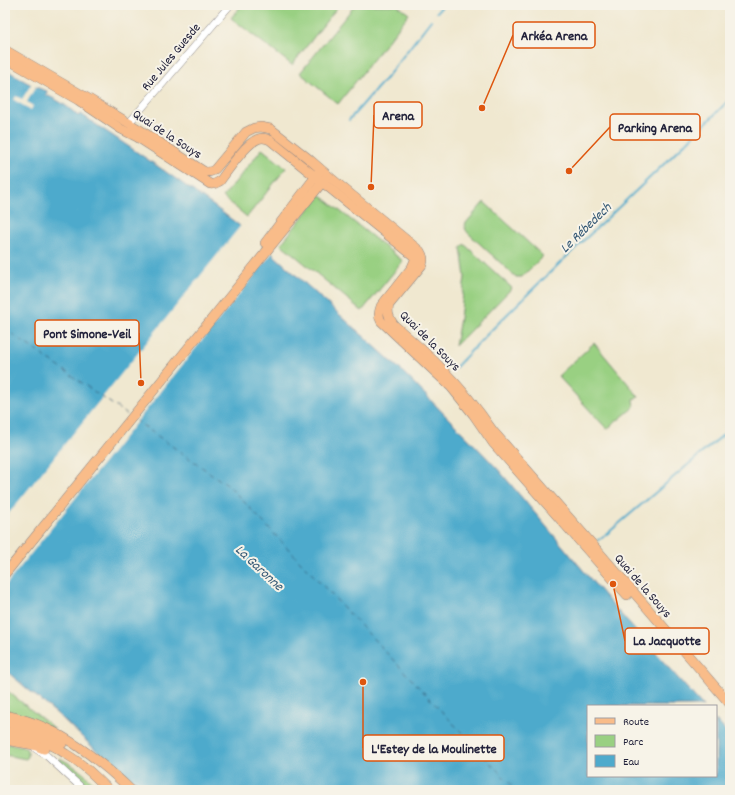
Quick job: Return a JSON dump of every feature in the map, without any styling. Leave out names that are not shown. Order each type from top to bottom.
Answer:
[{"type":"main road","name":"Quai de la Souys","points":[[5,50],[82,94],[205,172],[213,171],[246,132],[260,127],[271,129],[309,158],[322,176],[415,257],[412,267],[380,306],[379,317],[381,321],[451,386],[494,443],[730,712]]},
{"type":"main road","name":"Quai de la Souys","points":[[5,58],[70,96],[210,184],[216,184],[220,181],[248,146],[256,140],[266,138],[322,176],[420,251],[424,258],[422,265],[389,305],[388,315],[394,325],[442,369],[463,391],[493,431],[730,704]]},
{"type":"main road","points":[[5,567],[261,248],[322,176]]},
{"type":"main road","points":[[5,574],[305,196]]},
{"type":"main road","points":[[5,715],[29,721],[46,728],[85,751],[106,766],[131,790]]},
{"type":"main road","points":[[5,722],[29,728],[43,734],[70,748],[118,777]]},
{"type":"main road","points":[[5,731],[27,736],[55,747],[74,759],[94,775],[109,790]]},
{"type":"main road","points":[[5,740],[34,745],[42,748],[59,755],[94,775]]},
{"type":"street","name":"Rue Jules Guesde","points":[[129,123],[230,5]]},
{"type":"street","points":[[89,108],[118,122],[129,123],[131,134]]},
{"type":"street","points":[[25,744],[47,756],[84,790]]},
{"type":"green space","points":[[242,5],[339,5],[292,65],[231,18]]},
{"type":"green space","points":[[355,5],[397,5],[409,14],[338,104],[300,73]]},
{"type":"green space","points":[[262,149],[286,168],[247,217],[223,197]]},
{"type":"green space","points":[[320,195],[403,261],[362,311],[281,244]]},
{"type":"green space","points":[[484,202],[543,256],[522,277],[516,277],[468,233],[465,226],[466,223]]},
{"type":"green space","points":[[464,244],[512,288],[455,346],[465,277],[461,248]]},
{"type":"green space","points":[[594,343],[639,397],[633,399],[634,407],[607,429],[558,376]]},
{"type":"green space","points":[[5,689],[55,729],[5,711]]},
{"type":"green space","points":[[5,743],[26,748],[28,757],[26,759],[5,755]]},
{"type":"green space","points":[[60,759],[78,769],[102,790],[92,790],[59,761]]},
{"type":"water","name":"La Garonne","points":[[5,69],[31,84],[47,91],[46,95],[63,104],[78,116],[81,114],[174,177],[215,207],[256,239],[402,371],[497,468],[609,601],[702,705],[587,705],[587,777],[717,777],[717,721],[730,736],[730,790],[138,790],[62,718],[5,670]]},
{"type":"pier","points":[[32,83],[36,86],[27,102],[33,106],[31,110],[14,100],[16,96],[22,99]]},
{"type":"pier","points":[[242,224],[273,252],[5,586],[5,518]]},
{"type":"waterway","points":[[437,12],[443,5]]},
{"type":"waterway","points":[[349,120],[387,77],[431,20]]},
{"type":"waterway","name":"Le Rébedech","points":[[454,369],[487,334],[730,99]]},
{"type":"waterway","points":[[598,540],[730,429]]},
{"type":"ferry route","points":[[5,329],[129,416]]},
{"type":"ferry route","points":[[135,420],[230,487],[516,790]]},
{"type":"place","name":"Arkéa Arena","points":[[482,108]]},
{"type":"place","name":"Parking Arena","points":[[569,171]]},
{"type":"place","name":"Arena","points":[[371,187]]},
{"type":"place","name":"Pont Simone-Veil","points":[[141,383]]},
{"type":"place","name":"La Jacquotte","points":[[613,584]]},
{"type":"place","name":"L'Estey de la Moulinette","points":[[363,682]]}]
